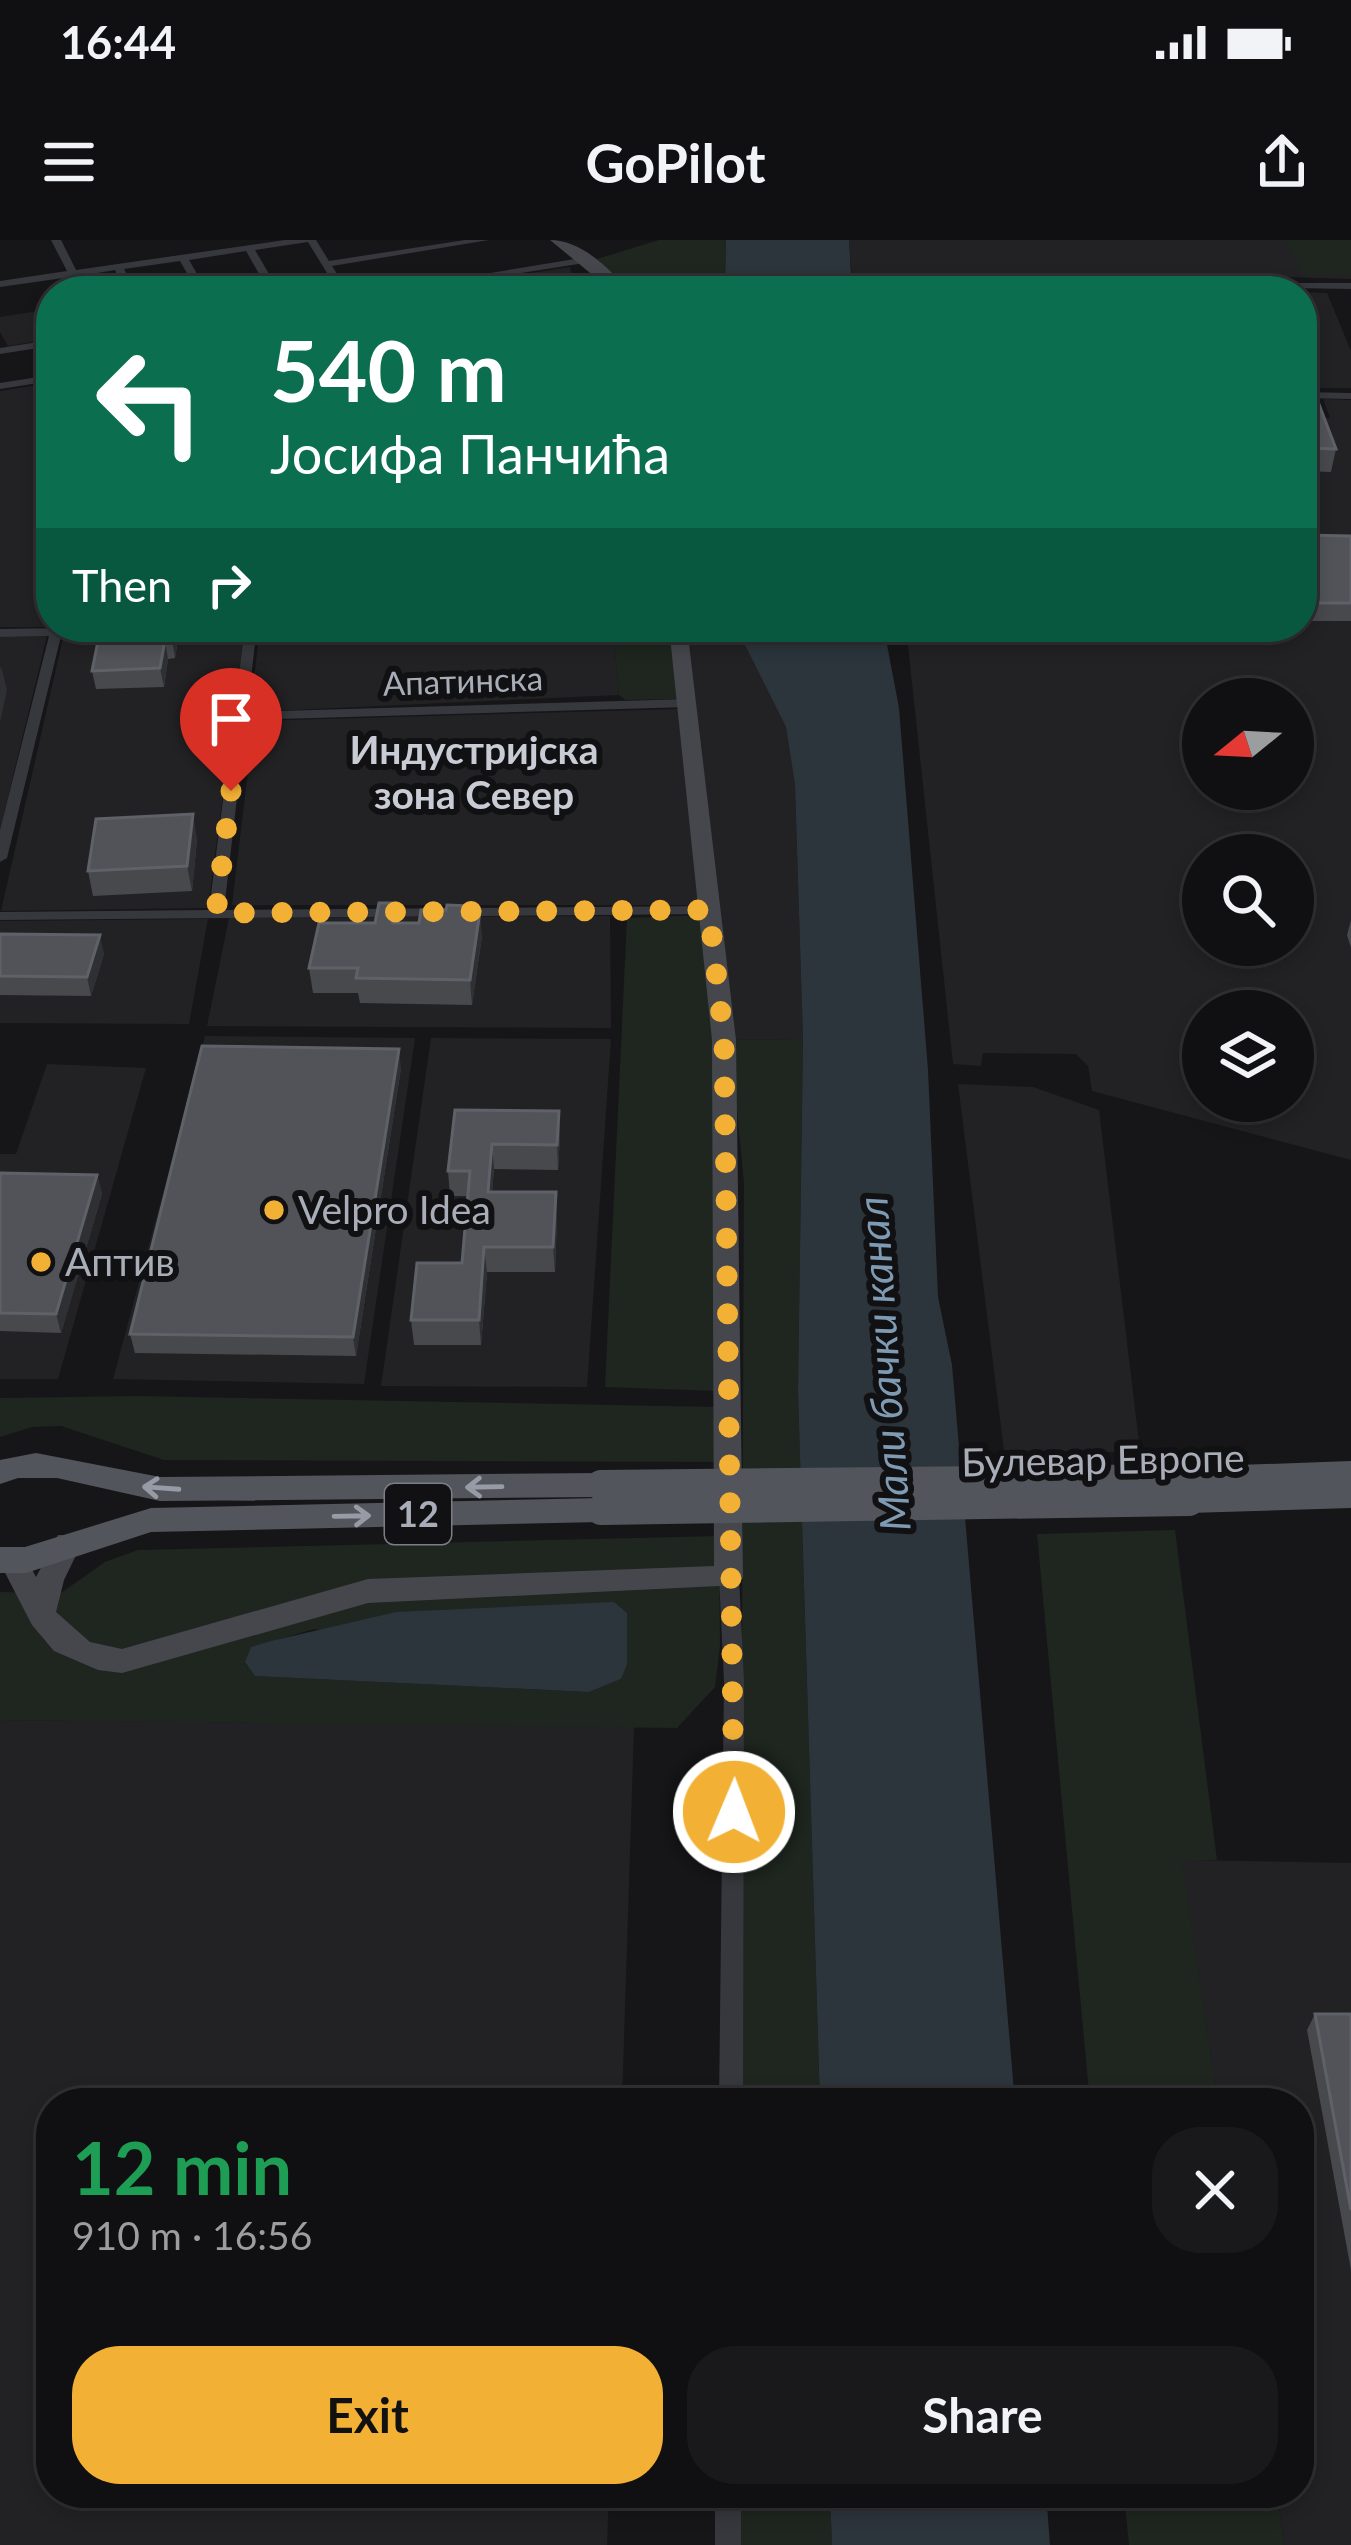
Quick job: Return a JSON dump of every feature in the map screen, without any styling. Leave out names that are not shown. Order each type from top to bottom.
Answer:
[{"type":"main road","name":"Булевар Европе","points":[[0,1472],[30,1462],[160,1490],[601,1498],[1187,1490],[1351,1496]]},
{"type":"main road","points":[[65,1545],[90,1511],[91,1494],[70,1469]]},
{"type":"main road","name":"Булевар Европе","points":[[1187,1490],[1351,1473]]},
{"type":"main road","name":"Булевар Европе","points":[[7,1561],[151,1520],[601,1498]]},
{"type":"street","points":[[56,240],[74,276]]},
{"type":"street","points":[[53,276],[308,240],[334,276]]},
{"type":"street","points":[[326,264],[484,240]]},
{"type":"street","points":[[556,240],[605,276]]},
{"type":"street","points":[[249,248],[265,276]]},
{"type":"street","points":[[183,257],[194,276]]},
{"type":"street","points":[[483,276],[587,260]]},
{"type":"street","points":[[118,266],[123,276]]},
{"type":"street","points":[[0,284],[36,279]]},
{"type":"street","points":[[1317,286],[1351,286]]},
{"type":"street","points":[[0,351],[36,345]]},
{"type":"street","points":[[0,386],[36,380]]},
{"type":"street","points":[[1317,395],[1351,396]]},
{"type":"street","points":[[0,633],[36,632]]},
{"type":"street","points":[[0,858],[54,642]]},
{"type":"street","points":[[216,913],[249,642]]},
{"type":"street","points":[[680,642],[724,1040],[734,1681],[731,2088]]},
{"type":"street","name":"Апатинска","points":[[240,716],[688,704]]},
{"type":"street","points":[[0,916],[709,910]]},
{"type":"street","points":[[41,1612],[65,1545]]},
{"type":"street","points":[[7,1561],[56,1638],[95,1659],[122,1661],[368,1592],[438,1585],[729,1577]]},
{"type":"street","points":[[728,2508],[728,2545]]},
{"type":"shaded area","points":[[659,240],[726,240],[725,276],[616,276],[597,259]]},
{"type":"shaded area","points":[[849,240],[1351,240],[1351,279],[852,276]]},
{"type":"shaded area","points":[[1285,240],[1351,240],[1351,275],[1302,274]]},
{"type":"shaded area","points":[[570,267],[572,276],[512,276]]},
{"type":"shaded area","points":[[1317,293],[1327,293],[1351,351],[1351,388],[1317,388]]},
{"type":"shaded area","points":[[36,311],[36,341],[8,346],[0,332],[0,317]]},
{"type":"shaded area","points":[[36,385],[36,627],[0,627],[0,391]]},
{"type":"shaded area","points":[[1323,399],[1351,400],[1351,1160],[1208,1122],[1314,1122],[1314,990],[1182,990],[1182,1115],[1092,1091],[1088,1066],[1076,1054],[983,1053],[981,1066],[953,1064],[908,642],[1317,642],[1317,418],[1330,418]]},
{"type":"shaded area","points":[[36,636],[36,642],[46,642],[0,830],[0,637]]},
{"type":"shaded area","points":[[62,642],[243,642],[208,908],[1,911]]},
{"type":"shaded area","points":[[258,642],[614,642],[619,695],[250,712]]},
{"type":"shaded area","points":[[614,642],[673,642],[679,699],[625,700],[619,695]]},
{"type":"shaded area","points":[[685,642],[744,642],[786,727],[795,785],[803,1039],[730,1040]]},
{"type":"shaded area","points":[[680,709],[700,905],[232,905],[254,721]]},
{"type":"shaded area","points":[[702,915],[715,1036],[717,1391],[605,1387],[627,918]]},
{"type":"shaded area","points":[[610,916],[611,1028],[207,1026],[229,918]]},
{"type":"shaded area","points":[[208,919],[189,1024],[0,1023],[0,921]]},
{"type":"shaded area","name":"Velpro Idea","points":[[205,1036],[415,1038],[364,1384],[113,1379]]},
{"type":"shaded area","points":[[431,1038],[611,1039],[587,1387],[381,1386]]},
{"type":"shaded area","points":[[803,1039],[798,1391],[820,2088],[740,2088],[744,1183],[730,1040]]},
{"type":"shaded area","points":[[47,1064],[146,1068],[58,1379],[0,1379],[0,1154],[16,1154]]},
{"type":"shaded area","points":[[958,1084],[1033,1087],[1099,1110],[1140,1450],[1065,1455],[1004,1450]]},
{"type":"shaded area","points":[[137,1396],[720,1407],[720,1462],[164,1460],[61,1426],[32,1427],[0,1437],[0,1398]]},
{"type":"shaded area","points":[[1175,1530],[1217,1860],[1182,1861],[1216,2088],[1089,2088],[1037,1534]]},
{"type":"shaded area","points":[[719,1536],[720,1646],[715,1687],[677,1728],[0,1720],[0,1592],[61,1593],[105,1562],[138,1550]],"holes":[[[314,1629],[621,1679],[589,1692],[256,1676],[245,1663],[252,1647]]]},
{"type":"shaded area","points":[[0,1720],[634,1726],[622,2088],[36,2088],[36,2508],[608,2508],[607,2545],[0,2545]]},
{"type":"shaded area","points":[[1181,1860],[1351,1863],[1351,2545],[1284,2545],[1279,2508],[1314,2508],[1314,2088],[1216,2088]]},
{"type":"shaded area","points":[[737,2508],[831,2508],[832,2545],[736,2545]]},
{"type":"shaded area","points":[[1125,2508],[1279,2508],[1284,2545],[1129,2545]]},
{"type":"water","points":[[726,240],[849,240],[851,276],[725,276]]},
{"type":"water","name":"Мали бачки канал","points":[[744,642],[886,642],[899,708],[928,1070],[938,1297],[952,1365],[1014,2088],[820,2088],[798,1391],[803,1039],[795,785],[786,727]]},
{"type":"water","points":[[614,1602],[627,1613],[627,1664],[621,1679],[589,1692],[255,1676],[245,1662],[251,1647],[396,1612]]},
{"type":"water","points":[[831,2508],[1047,2508],[1050,2545],[832,2545]]},
{"type":"building","points":[[1317,399],[1336,449],[1317,448]]},
{"type":"building","points":[[1317,535],[1351,536],[1351,603],[1317,603]]},
{"type":"building","points":[[98,642],[165,642],[160,668],[92,671]]},
{"type":"building","points":[[193,814],[187,866],[88,871],[96,819]]},
{"type":"building","points":[[379,903],[396,903],[393,923],[419,923],[421,910],[446,910],[447,905],[480,911],[470,980],[356,978],[358,968],[309,968],[319,923],[375,923]]},
{"type":"building","points":[[0,934],[100,935],[87,977],[0,976]]},
{"type":"building","name":"Velpro Idea","points":[[202,1046],[399,1049],[353,1337],[130,1334]]},
{"type":"building","points":[[455,1110],[559,1111],[557,1145],[492,1144],[488,1192],[556,1192],[553,1247],[484,1247],[479,1320],[411,1320],[417,1263],[462,1263],[470,1171],[448,1171]]},
{"type":"building","name":"Аптив","points":[[0,1173],[97,1175],[56,1314],[0,1313]]},
{"type":"building","points":[[1315,2014],[1351,2014],[1351,2210]]},
{"type":"place","name":"Velpro Idea","points":[[274,1210]]},
{"type":"place","name":"Аптив","points":[[41,1262]]},
{"type":"district","name":"Индустријска зона Север","points":[[474,772]]},
{"type":"route","points":[[231,791],[216,913],[709,910],[724,1040],[734,1812]]}]
